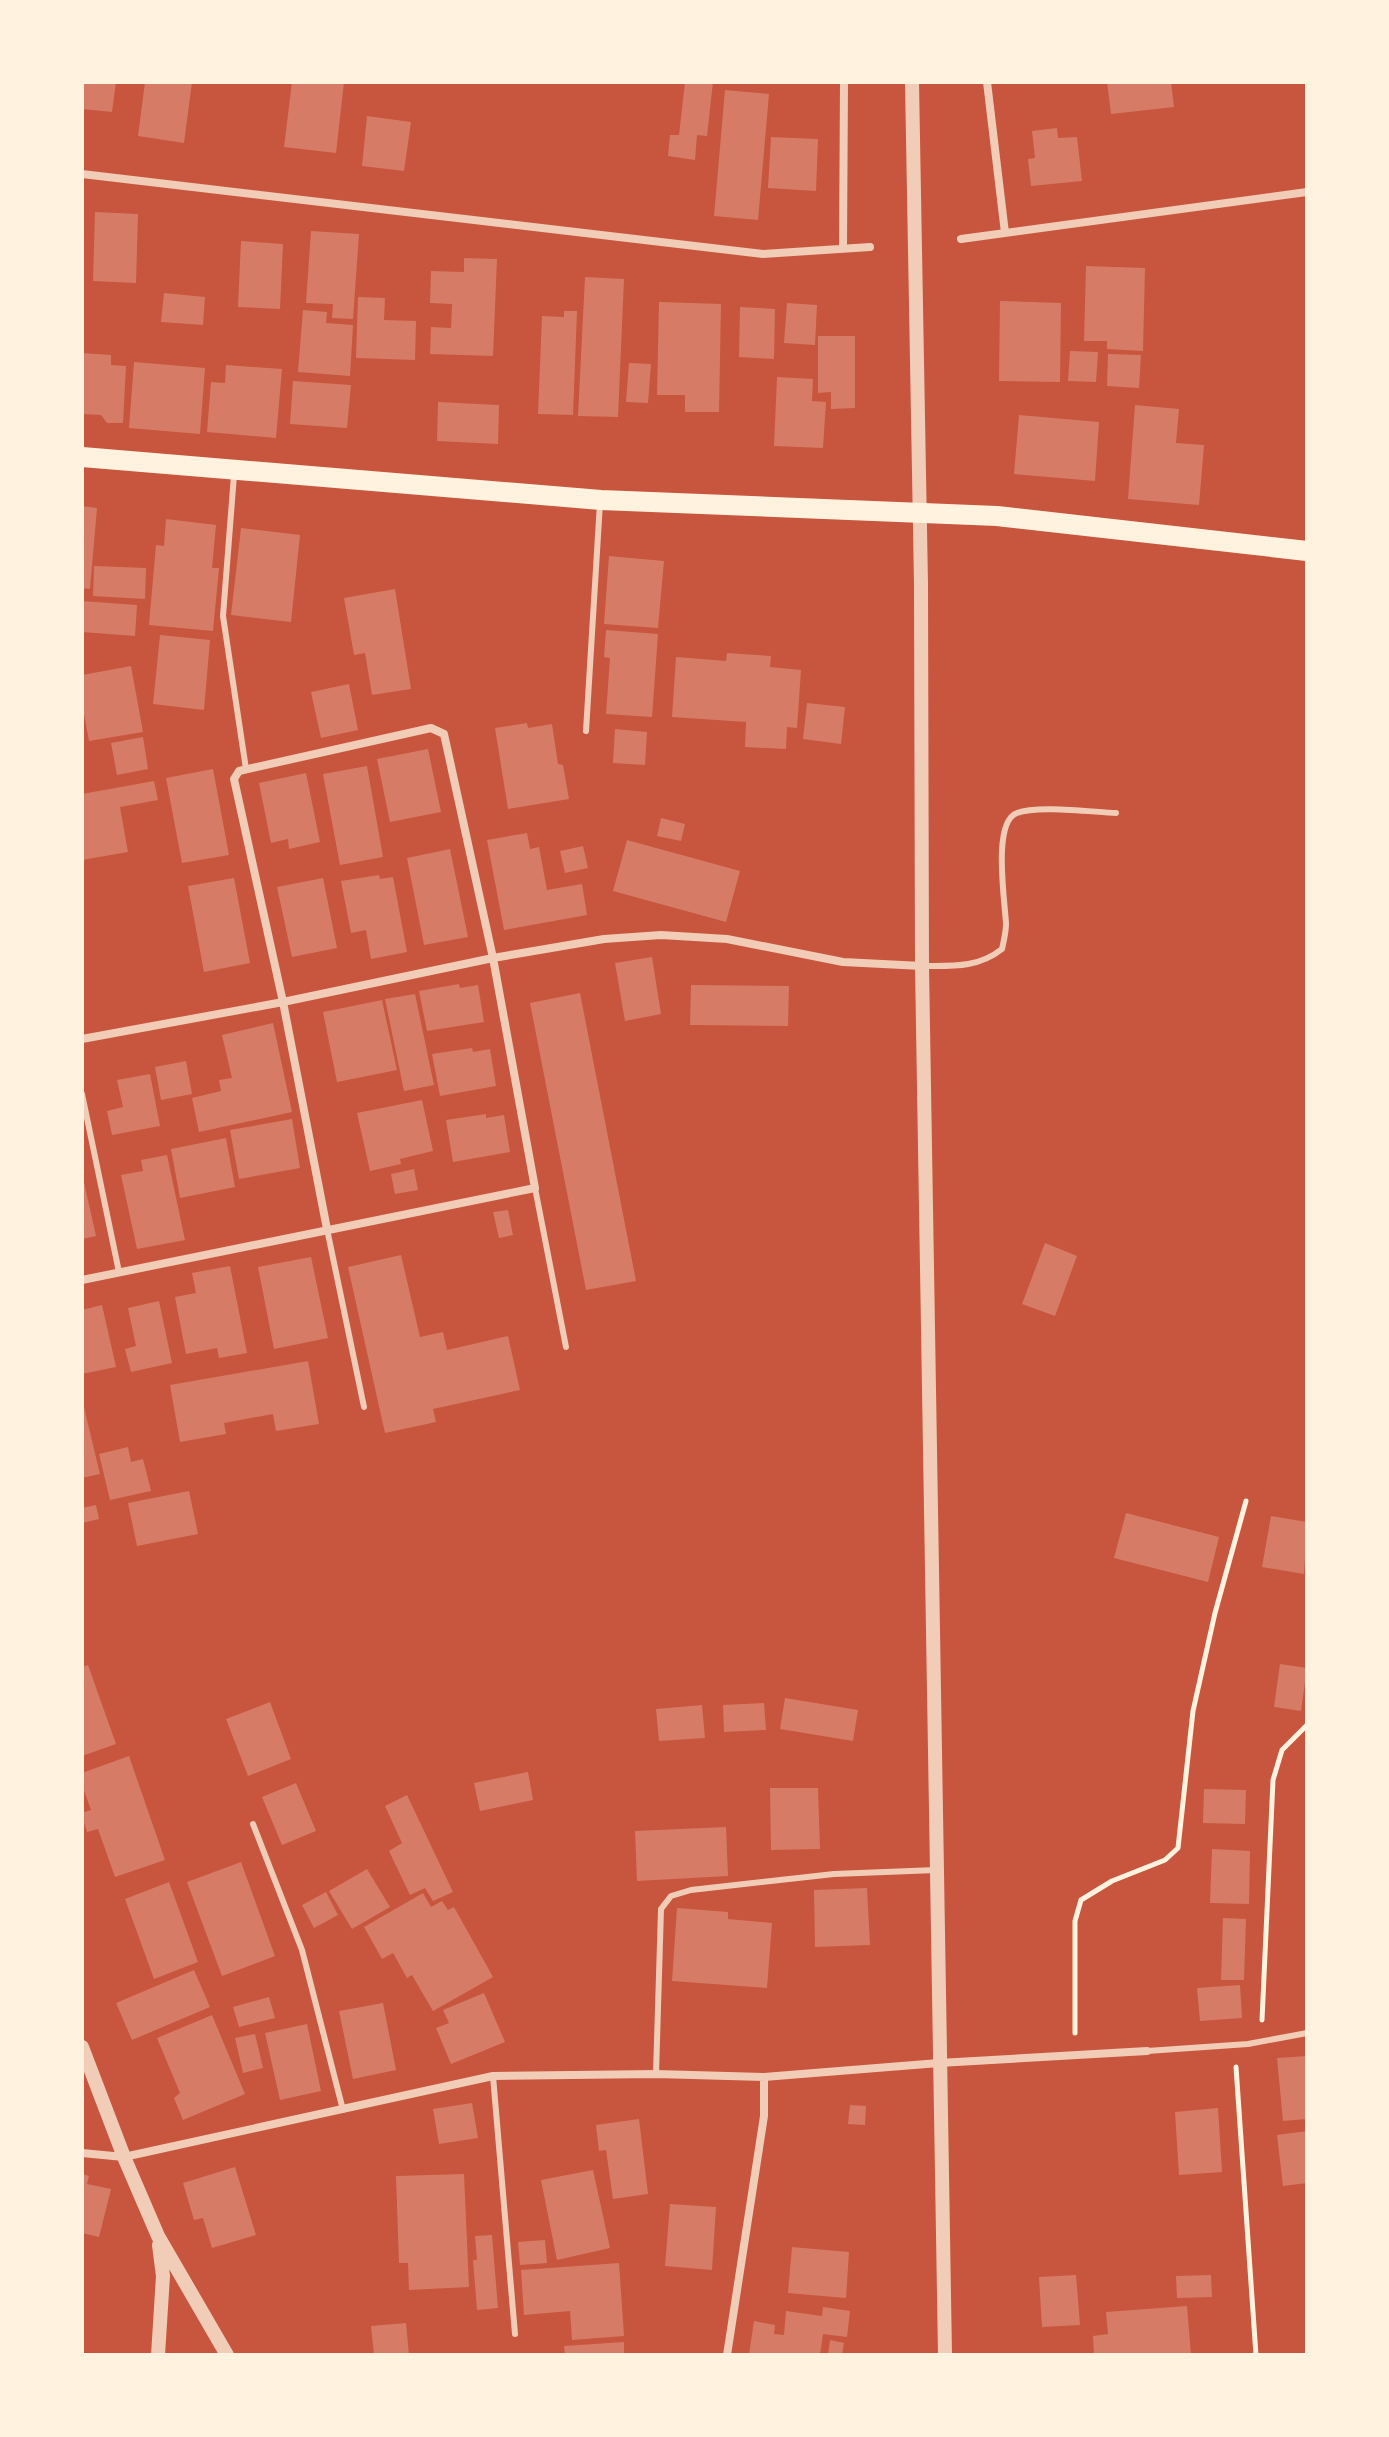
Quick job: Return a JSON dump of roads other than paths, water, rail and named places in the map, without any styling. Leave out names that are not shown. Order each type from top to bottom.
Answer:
[{"type":"main road","points":[[82,457],[601,500],[997,516],[1307,551]]},
{"type":"street","points":[[843,248],[844,82]]},
{"type":"street","points":[[912,82],[920,512],[922,966],[945,2355]]},
{"type":"street","points":[[987,82],[1005,233]]},
{"type":"street","points":[[82,174],[763,254],[870,247]]},
{"type":"street","points":[[961,239],[1307,192]]},
{"type":"street","points":[[82,1280],[535,1188],[493,958],[444,734],[431,728],[246,769],[239,771],[234,779],[283,1002],[327,1229]]},
{"type":"street","points":[[82,1039],[604,939],[661,935],[727,939],[843,962],[922,966]]},
{"type":"street","points":[[82,2047],[158,2236],[227,2355]]},
{"type":"street","points":[[82,2153],[124,2157],[493,2076],[656,2074],[764,2077],[1147,2051]]},
{"type":"street","points":[[727,2355],[764,2116],[764,2077]]},
{"type":"street","points":[[158,2236],[163,2288],[158,2355]]},
{"type":"lane","points":[[234,471],[223,616],[246,769]]},
{"type":"lane","points":[[586,731],[601,500]]},
{"type":"lane","points":[[922,966],[972,965],[1002,949],[1006,929],[1002,840],[1005,824],[1014,814],[1029,811],[1116,813]]},
{"type":"lane","points":[[82,1094],[119,1272]]},
{"type":"lane","points":[[535,1188],[566,1347]]},
{"type":"lane","points":[[327,1229],[364,1407]]},
{"type":"lane","points":[[253,1824],[302,1950],[343,2110]]},
{"type":"lane","points":[[656,2074],[661,1909],[671,1896],[691,1890],[834,1874],[936,1870]]},
{"type":"lane","points":[[1147,2051],[1234,2046],[1307,2033]]},
{"type":"lane","points":[[493,2076],[515,2334]]}]
